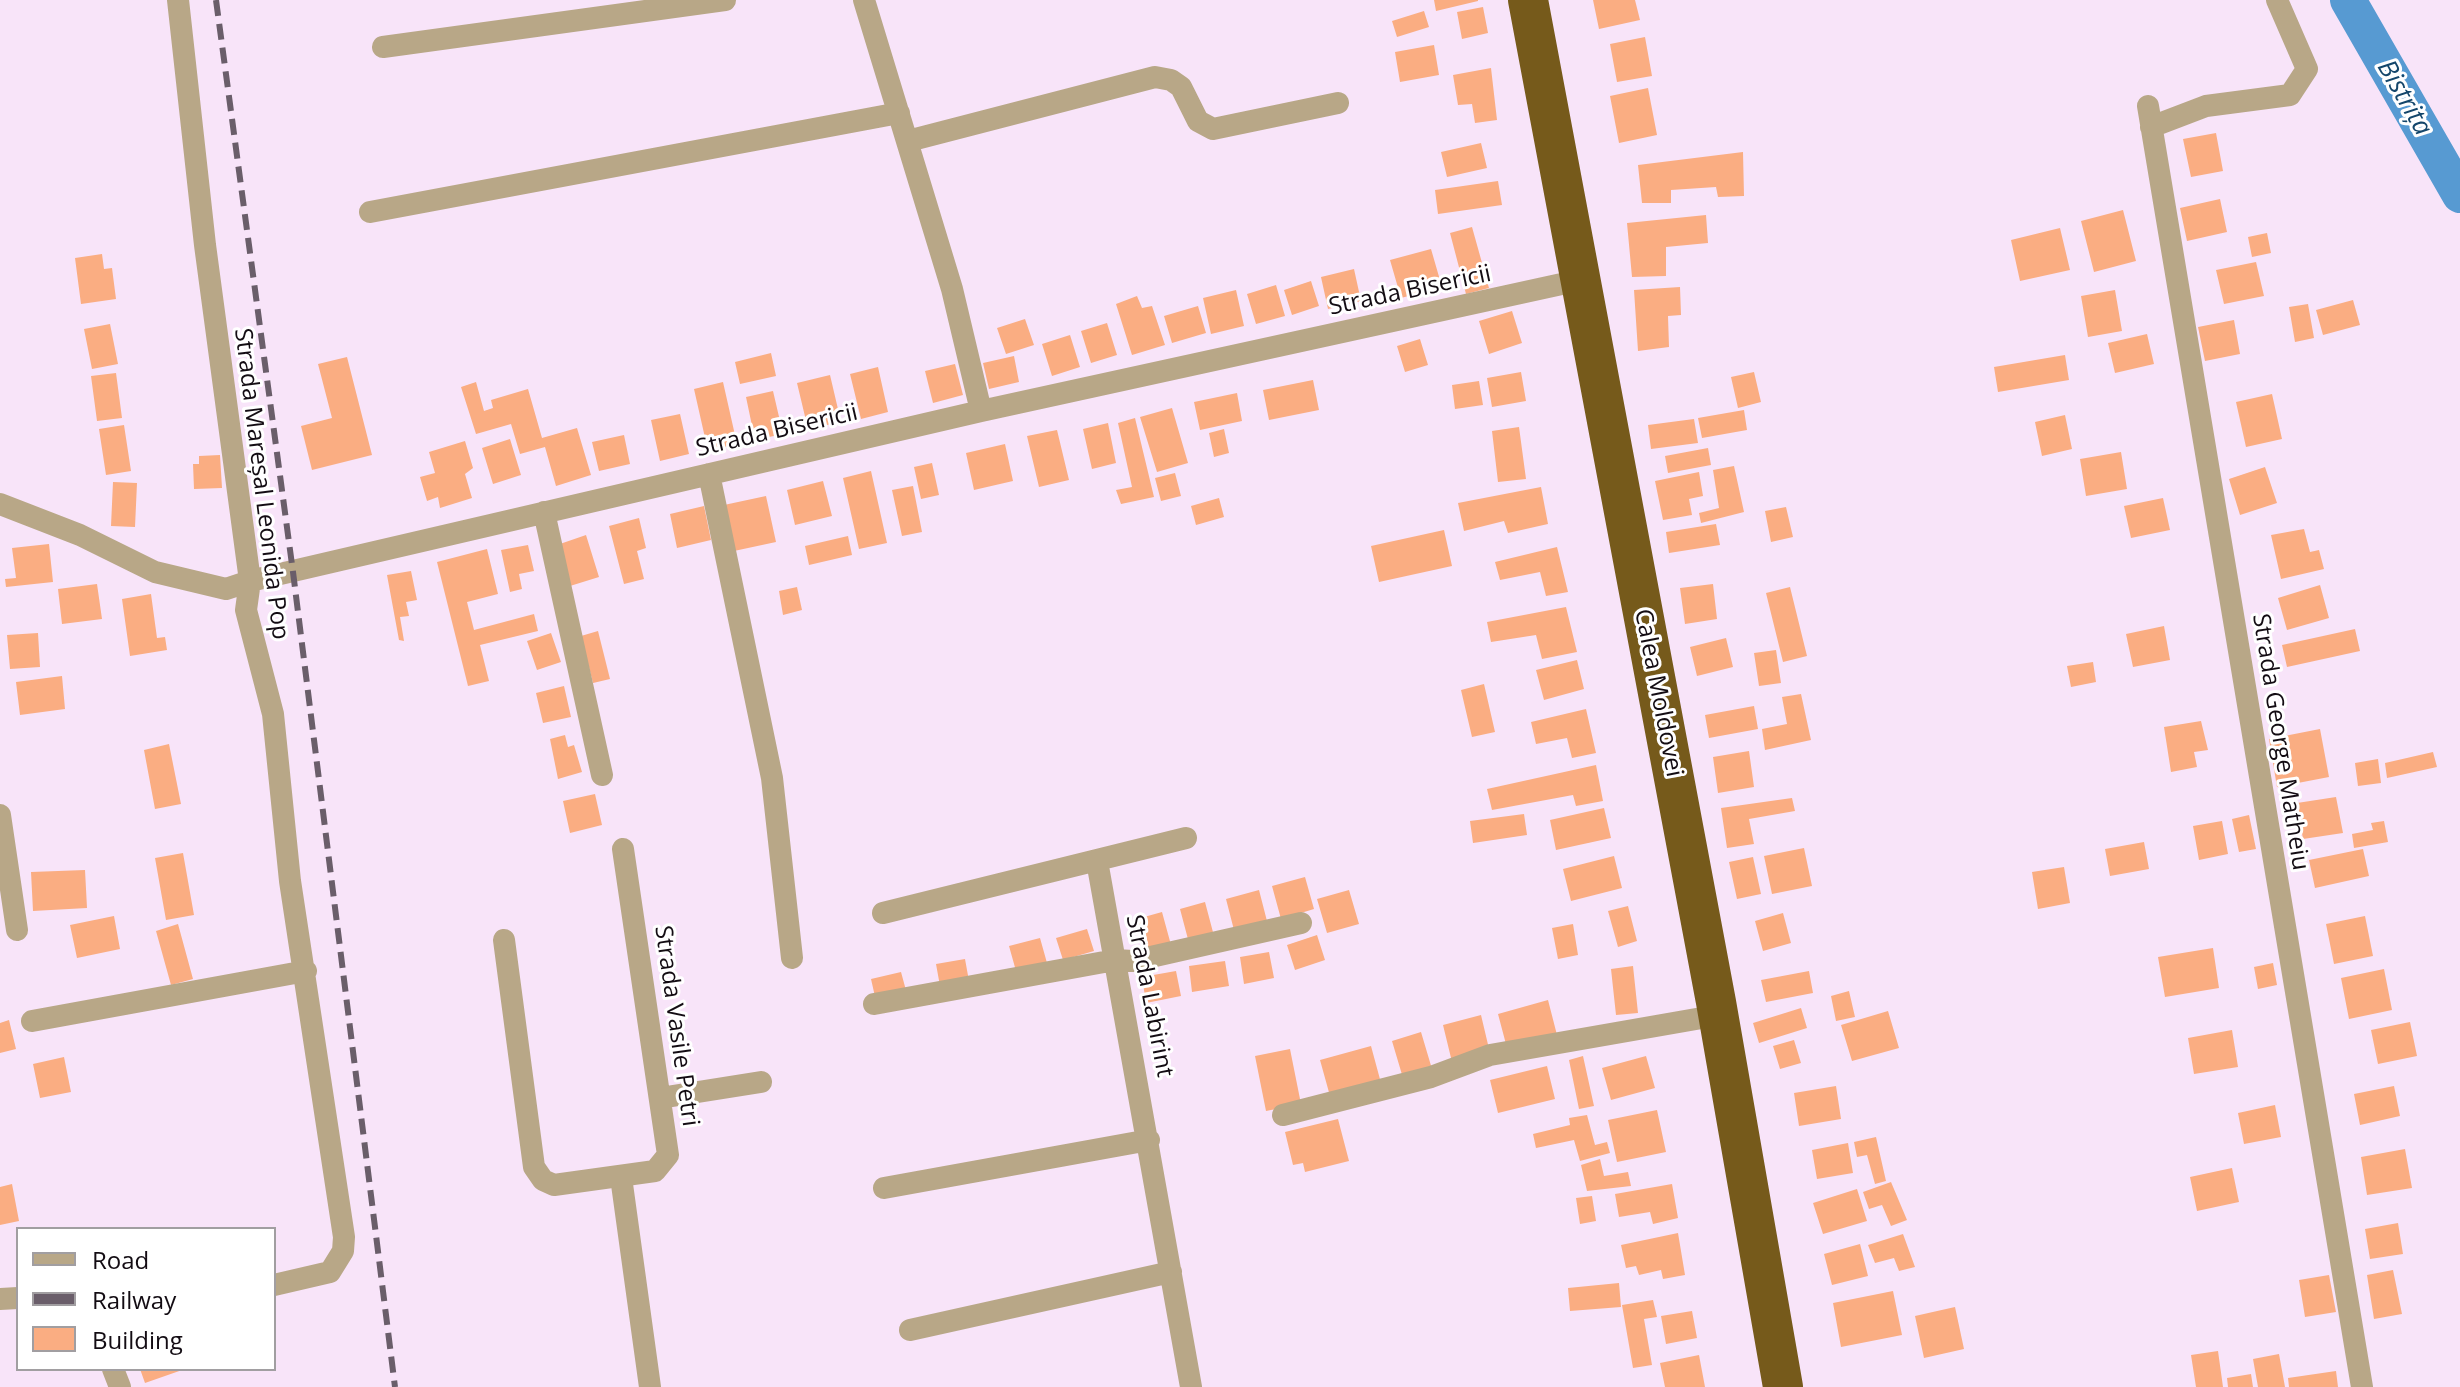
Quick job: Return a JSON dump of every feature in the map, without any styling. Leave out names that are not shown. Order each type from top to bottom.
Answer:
[{"type":"highway","name":"Calea Moldovei","points":[[1528,0],[1719,1015],[1783,1387]]},
{"type":"street","name":"Strada Mareșal Leonida Pop","points":[[178,0],[205,245],[250,581],[246,610],[273,714],[290,881],[344,1237],[343,1251],[330,1272],[276,1285]]},
{"type":"street","points":[[383,47],[725,0]]},
{"type":"street","points":[[864,0],[952,289],[981,411]]},
{"type":"street","name":"Strada George Matheiu","points":[[2277,0],[2307,69],[2290,95],[2149,117],[2362,1387]]},
{"type":"street","points":[[908,141],[1155,77],[1171,80],[1181,87],[1198,121],[1213,129],[1338,103]]},
{"type":"street","points":[[370,212],[899,113]]},
{"type":"street","name":"Strada Bisericii","points":[[0,504],[46,520],[179,580],[226,589],[981,411],[1580,280]]},
{"type":"street","points":[[709,474],[772,778],[792,958]]},
{"type":"street","points":[[544,512],[602,775]]},
{"type":"street","points":[[0,815],[17,930]]},
{"type":"street","points":[[883,913],[1186,838]]},
{"type":"street","name":"Strada Vasile Petri","points":[[504,940],[534,1167],[543,1180],[554,1185],[655,1171],[664,1164],[668,1155],[623,849]]},
{"type":"street","name":"Strada Labirint","points":[[1097,861],[1191,1387]]},
{"type":"street","points":[[874,1004],[1115,960],[1133,961],[1301,923]]},
{"type":"street","points":[[32,1021],[306,971]]},
{"type":"street","points":[[1283,1115],[1431,1077],[1490,1055],[1719,1015]]},
{"type":"street","points":[[660,1098],[761,1082]]},
{"type":"street","points":[[884,1188],[1149,1140]]},
{"type":"street","points":[[621,1177],[650,1387]]},
{"type":"street","points":[[910,1330],[1171,1272]]},
{"type":"building","points":[[1434,0],[1478,0],[1478,1],[1436,11]]},
{"type":"building","points":[[1593,0],[1635,0],[1640,20],[1599,29]]},
{"type":"building","points":[[1483,7],[1488,33],[1462,39],[1457,12]]},
{"type":"building","points":[[1424,11],[1429,27],[1397,37],[1392,21]]},
{"type":"building","points":[[1645,37],[1652,76],[1617,82],[1610,44]]},
{"type":"building","points":[[1434,45],[1439,75],[1400,82],[1395,52]]},
{"type":"building","points":[[1491,68],[1497,120],[1475,123],[1472,104],[1458,105],[1453,75]]},
{"type":"building","points":[[1648,88],[1657,135],[1619,143],[1610,96]]},
{"type":"building","points":[[2216,133],[2223,171],[2191,177],[2183,139]]},
{"type":"building","points":[[1481,143],[1487,168],[1447,177],[1441,152]]},
{"type":"building","points":[[1743,152],[1744,196],[1718,197],[1716,187],[1671,190],[1671,203],[1642,203],[1638,165]]},
{"type":"building","points":[[1498,181],[1502,205],[1438,214],[1435,190]]},
{"type":"building","points":[[2220,199],[2227,232],[2187,241],[2180,208]]},
{"type":"building","points":[[2123,210],[2136,261],[2094,272],[2081,221]]},
{"type":"building","points":[[1706,215],[1708,243],[1666,247],[1666,276],[1632,277],[1627,223]]},
{"type":"building","points":[[1472,227],[1489,288],[1466,294],[1450,233]]},
{"type":"building","points":[[2060,228],[2070,270],[2020,281],[2011,240]]},
{"type":"building","points":[[2267,233],[2271,253],[2252,257],[2248,237]]},
{"type":"building","points":[[1431,249],[1442,287],[1401,298],[1390,260]]},
{"type":"building","points":[[102,254],[104,269],[112,268],[116,299],[81,304],[75,258]]},
{"type":"building","points":[[2256,262],[2264,296],[2224,304],[2216,270]]},
{"type":"building","points":[[1354,269],[1361,301],[1328,309],[1321,277]]},
{"type":"building","points":[[1311,281],[1319,306],[1292,315],[1284,290]]},
{"type":"building","points":[[1276,285],[1285,316],[1256,324],[1247,294]]},
{"type":"building","points":[[1680,287],[1681,315],[1668,316],[1669,347],[1638,351],[1634,290]]},
{"type":"building","points":[[1236,290],[1244,326],[1211,334],[1203,298]]},
{"type":"building","points":[[2115,290],[2122,331],[2088,337],[2081,296]]},
{"type":"building","points":[[1137,296],[1142,308],[1152,306],[1165,345],[1132,355],[1116,304]]},
{"type":"building","points":[[2353,300],[2360,325],[2323,335],[2316,310]]},
{"type":"building","points":[[2308,304],[2314,338],[2295,342],[2289,307]]},
{"type":"building","points":[[1198,306],[1206,333],[1172,343],[1164,316]]},
{"type":"building","points":[[1512,311],[1522,343],[1489,354],[1479,321]]},
{"type":"building","points":[[1025,319],[1034,345],[1006,354],[997,328]]},
{"type":"building","points":[[2234,320],[2240,354],[2205,361],[2198,327]]},
{"type":"building","points":[[1107,323],[1117,355],[1091,363],[1081,331]]},
{"type":"building","points":[[110,324],[118,364],[92,369],[84,329]]},
{"type":"building","points":[[2147,334],[2154,364],[2115,373],[2108,343]]},
{"type":"building","points":[[1070,335],[1080,367],[1052,376],[1042,344]]},
{"type":"building","points":[[1420,339],[1428,365],[1405,372],[1397,346]]},
{"type":"building","points":[[771,353],[776,376],[740,384],[735,362]]},
{"type":"building","points":[[2065,355],[2069,380],[1998,392],[1994,367]]},
{"type":"building","points":[[1014,356],[1019,382],[989,389],[983,363]]},
{"type":"building","points":[[347,357],[372,455],[312,470],[301,426],[332,418],[318,364]]},
{"type":"building","points":[[955,364],[963,395],[933,403],[925,371]]},
{"type":"building","points":[[878,367],[888,412],[861,419],[850,374]]},
{"type":"building","points":[[1521,372],[1526,401],[1492,407],[1487,378]]},
{"type":"building","points":[[1754,372],[1761,402],[1738,408],[1731,377]]},
{"type":"building","points":[[116,373],[122,418],[97,421],[91,376]]},
{"type":"building","points":[[830,375],[841,422],[808,429],[797,383]]},
{"type":"building","points":[[1313,380],[1319,410],[1269,420],[1263,390]]},
{"type":"building","points":[[1479,381],[1483,405],[1455,409],[1452,385]]},
{"type":"building","points":[[476,382],[484,411],[493,408],[491,400],[528,389],[542,438],[577,428],[591,475],[556,486],[545,447],[520,454],[511,424],[476,434],[461,387]]},
{"type":"building","points":[[723,382],[737,444],[708,451],[694,389]]},
{"type":"building","points":[[773,391],[783,434],[755,440],[746,397]]},
{"type":"building","points":[[1237,393],[1242,421],[1200,430],[1194,402]]},
{"type":"building","points":[[2272,394],[2282,439],[2246,447],[2236,402]]},
{"type":"building","points":[[1172,408],[1188,463],[1157,472],[1140,417]]},
{"type":"building","points":[[1744,410],[1747,430],[1702,438],[1698,418]]},
{"type":"building","points":[[680,414],[689,454],[660,461],[651,420]]},
{"type":"building","points":[[2065,415],[2072,449],[2042,456],[2035,422]]},
{"type":"building","points":[[1135,418],[1154,497],[1121,504],[1116,490],[1132,487],[1118,423]]},
{"type":"building","points":[[1694,419],[1698,443],[1651,449],[1648,425]]},
{"type":"building","points":[[1108,423],[1116,463],[1092,469],[1083,429]]},
{"type":"building","points":[[124,425],[131,471],[106,475],[99,429]]},
{"type":"building","points":[[1519,427],[1526,479],[1498,482],[1492,431]]},
{"type":"building","points":[[1224,429],[1229,453],[1214,457],[1209,433]]},
{"type":"building","points":[[1057,430],[1069,480],[1039,487],[1027,436]]},
{"type":"building","points":[[624,435],[630,464],[599,471],[592,442]]},
{"type":"building","points":[[510,439],[521,475],[493,484],[482,448]]},
{"type":"building","points":[[465,441],[473,468],[465,474],[472,498],[440,508],[438,497],[427,501],[420,477],[435,473],[429,452]]},
{"type":"building","points":[[1005,444],[1013,481],[974,490],[966,453]]},
{"type":"building","points":[[1708,448],[1711,465],[1668,473],[1665,456]]},
{"type":"building","points":[[2121,452],[2127,489],[2086,496],[2080,459]]},
{"type":"building","points":[[220,455],[222,488],[194,489],[193,464],[199,464],[199,456]]},
{"type":"building","points":[[932,463],[939,495],[921,499],[914,467]]},
{"type":"building","points":[[1734,466],[1744,512],[1701,523],[1699,513],[1719,508],[1713,470]]},
{"type":"building","points":[[2265,467],[2277,503],[2240,515],[2229,479]]},
{"type":"building","points":[[871,471],[887,543],[859,549],[843,478]]},
{"type":"building","points":[[1699,472],[1703,496],[1689,499],[1692,515],[1663,520],[1655,481]]},
{"type":"building","points":[[1175,473],[1181,496],[1161,501],[1155,478]]},
{"type":"building","points":[[823,481],[832,516],[795,525],[787,490]]},
{"type":"building","points":[[113,482],[137,483],[135,527],[111,526]]},
{"type":"building","points":[[913,486],[922,532],[902,536],[892,490]]},
{"type":"building","points":[[1541,487],[1548,524],[1508,533],[1504,521],[1464,531],[1458,503]]},
{"type":"building","points":[[766,496],[776,542],[734,551],[724,505]]},
{"type":"building","points":[[1219,498],[1224,517],[1196,525],[1191,506]]},
{"type":"building","points":[[2163,498],[2170,530],[2131,538],[2124,506]]},
{"type":"building","points":[[704,506],[711,540],[677,548],[670,514]]},
{"type":"building","points":[[1786,507],[1793,537],[1771,542],[1765,511]]},
{"type":"building","points":[[639,518],[646,548],[637,551],[644,579],[624,584],[609,526]]},
{"type":"building","points":[[1716,524],[1720,545],[1669,553],[1666,532]]},
{"type":"building","points":[[2304,529],[2310,552],[2319,550],[2324,569],[2281,579],[2271,535]]},
{"type":"building","points":[[1444,530],[1452,566],[1379,582],[1371,546]]},
{"type":"building","points":[[586,535],[599,577],[570,586],[557,545]]},
{"type":"building","points":[[848,536],[852,555],[809,565],[805,546]]},
{"type":"building","points":[[49,544],[53,582],[6,587],[5,579],[16,578],[12,548]]},
{"type":"building","points":[[528,545],[534,571],[519,574],[522,589],[510,592],[501,550]]},
{"type":"building","points":[[1557,547],[1568,592],[1546,596],[1540,572],[1500,580],[1495,562]]},
{"type":"building","points":[[487,549],[498,594],[467,602],[474,630],[534,614],[538,631],[480,645],[489,681],[468,686],[437,562]]},
{"type":"building","points":[[411,571],[417,600],[406,602],[409,616],[400,617],[404,641],[399,640],[387,575]]},
{"type":"building","points":[[97,584],[102,619],[62,624],[58,589]]},
{"type":"building","points":[[1713,584],[1717,619],[1685,624],[1680,588]]},
{"type":"building","points":[[2320,585],[2329,618],[2287,630],[2278,598]]},
{"type":"building","points":[[797,587],[802,610],[783,615],[779,591]]},
{"type":"building","points":[[1790,587],[1807,656],[1783,662],[1766,593]]},
{"type":"building","points":[[151,594],[157,638],[165,637],[167,650],[130,656],[122,599]]},
{"type":"building","points":[[1566,607],[1577,652],[1542,659],[1536,635],[1491,642],[1487,622]]},
{"type":"building","points":[[2164,626],[2170,660],[2133,667],[2126,634]]},
{"type":"building","points":[[2355,629],[2360,651],[2287,667],[2282,645]]},
{"type":"building","points":[[598,631],[610,679],[593,683],[581,636]]},
{"type":"building","points":[[38,633],[40,667],[10,669],[7,635]]},
{"type":"building","points":[[551,633],[561,662],[537,670],[527,641]]},
{"type":"building","points":[[1726,638],[1733,667],[1697,676],[1690,647]]},
{"type":"building","points":[[1776,650],[1781,683],[1759,686],[1754,653]]},
{"type":"building","points":[[1577,660],[1584,689],[1544,700],[1536,670]]},
{"type":"building","points":[[2093,662],[2096,682],[2071,687],[2067,666]]},
{"type":"building","points":[[62,676],[65,709],[20,715],[16,682]]},
{"type":"building","points":[[1484,684],[1495,732],[1472,737],[1461,690]]},
{"type":"building","points":[[564,686],[571,717],[543,723],[536,693]]},
{"type":"building","points":[[1801,694],[1811,740],[1765,750],[1762,729],[1787,724],[1782,697]]},
{"type":"building","points":[[1754,706],[1758,729],[1709,738],[1705,715]]},
{"type":"building","points":[[1586,709],[1596,753],[1572,758],[1567,738],[1536,744],[1531,722]]},
{"type":"building","points":[[2201,721],[2208,750],[2194,752],[2197,767],[2171,772],[2164,727]]},
{"type":"building","points":[[2320,729],[2329,777],[2277,787],[2269,739]]},
{"type":"building","points":[[565,735],[568,747],[574,745],[582,772],[558,779],[550,739]]},
{"type":"building","points":[[169,744],[181,804],[155,809],[144,750]]},
{"type":"building","points":[[1749,751],[1754,787],[1718,793],[1713,757]]},
{"type":"building","points":[[2433,752],[2437,767],[2387,778],[2385,763]]},
{"type":"building","points":[[2378,759],[2381,783],[2358,786],[2355,763]]},
{"type":"building","points":[[1596,765],[1603,801],[1576,806],[1573,795],[1492,810],[1487,789]]},
{"type":"building","points":[[595,794],[602,825],[570,833],[563,801]]},
{"type":"building","points":[[2336,797],[2343,833],[2303,839],[2297,803]]},
{"type":"building","points":[[1792,798],[1795,811],[1749,819],[1754,844],[1727,848],[1721,808]]},
{"type":"building","points":[[1604,808],[1611,838],[1556,850],[1550,820]]},
{"type":"building","points":[[1524,814],[1527,835],[1473,843],[1470,821]]},
{"type":"building","points":[[2249,815],[2256,849],[2239,852],[2232,819]]},
{"type":"building","points":[[2222,821],[2228,854],[2199,860],[2193,826]]},
{"type":"building","points":[[2384,821],[2388,842],[2354,848],[2352,834],[2373,830],[2371,823]]},
{"type":"building","points":[[2144,842],[2149,869],[2110,876],[2105,849]]},
{"type":"building","points":[[1804,848],[1812,886],[1772,894],[1764,856]]},
{"type":"building","points":[[2363,849],[2369,876],[2315,888],[2309,860]]},
{"type":"building","points":[[183,853],[194,915],[166,920],[155,858]]},
{"type":"building","points":[[1614,856],[1622,888],[1571,901],[1563,869]]},
{"type":"building","points":[[1753,857],[1761,894],[1737,899],[1729,862]]},
{"type":"building","points":[[2064,867],[2070,903],[2038,909],[2032,872]]},
{"type":"building","points":[[85,870],[87,908],[33,911],[31,872]]},
{"type":"building","points":[[1305,877],[1314,909],[1281,919],[1272,886]]},
{"type":"building","points":[[1259,890],[1268,925],[1235,934],[1226,899]]},
{"type":"building","points":[[1349,890],[1359,924],[1327,933],[1317,899]]},
{"type":"building","points":[[1205,902],[1214,936],[1189,943],[1180,909]]},
{"type":"building","points":[[1628,906],[1637,941],[1618,947],[1608,911]]},
{"type":"building","points":[[1162,912],[1171,945],[1146,952],[1137,919]]},
{"type":"building","points":[[1783,913],[1791,943],[1763,951],[1755,921]]},
{"type":"building","points":[[114,916],[120,949],[77,958],[70,925]]},
{"type":"building","points":[[2365,916],[2373,956],[2334,964],[2326,924]]},
{"type":"building","points":[[178,924],[193,979],[171,985],[156,931]]},
{"type":"building","points":[[1573,924],[1578,955],[1558,959],[1552,928]]},
{"type":"building","points":[[1087,929],[1094,951],[1063,960],[1056,938]]},
{"type":"building","points":[[1317,935],[1325,960],[1295,970],[1287,945]]},
{"type":"building","points":[[1040,938],[1047,963],[1016,971],[1009,946]]},
{"type":"building","points":[[2213,948],[2219,988],[2165,997],[2158,957]]},
{"type":"building","points":[[1269,952],[1274,978],[1244,984],[1240,957]]},
{"type":"building","points":[[965,959],[969,981],[940,986],[936,964]]},
{"type":"building","points":[[1225,961],[1229,986],[1192,992],[1189,966]]},
{"type":"building","points":[[2273,963],[2277,985],[2258,989],[2254,967]]},
{"type":"building","points":[[1633,966],[1638,1013],[1616,1015],[1611,969]]},
{"type":"building","points":[[2384,969],[2392,1010],[2349,1019],[2341,978]]},
{"type":"building","points":[[1176,971],[1181,996],[1146,1003],[1142,977]]},
{"type":"building","points":[[1809,971],[1813,993],[1766,1002],[1761,980]]},
{"type":"building","points":[[901,972],[907,994],[876,1001],[871,979]]},
{"type":"building","points":[[1849,991],[1855,1017],[1836,1021],[1831,996]]},
{"type":"building","points":[[1548,1000],[1557,1035],[1507,1048],[1498,1014]]},
{"type":"building","points":[[1801,1008],[1807,1028],[1759,1043],[1753,1023]]},
{"type":"building","points":[[1888,1011],[1899,1048],[1852,1061],[1841,1025]]},
{"type":"building","points":[[1481,1015],[1490,1053],[1452,1062],[1443,1025]]},
{"type":"building","points":[[9,1020],[16,1049],[0,1053],[0,1023]]},
{"type":"building","points":[[2410,1022],[2417,1056],[2378,1064],[2371,1030]]},
{"type":"building","points":[[2232,1030],[2238,1067],[2194,1074],[2188,1038]]},
{"type":"building","points":[[1421,1032],[1432,1069],[1403,1078],[1392,1041]]},
{"type":"building","points":[[1794,1040],[1801,1063],[1780,1069],[1773,1046]]},
{"type":"building","points":[[1371,1046],[1381,1083],[1330,1096],[1320,1060]]},
{"type":"building","points":[[1290,1049],[1301,1104],[1266,1111],[1255,1056]]},
{"type":"building","points":[[1583,1056],[1594,1106],[1579,1109],[1569,1060]]},
{"type":"building","points":[[1646,1056],[1655,1088],[1611,1100],[1602,1068]]},
{"type":"building","points":[[64,1057],[71,1092],[40,1098],[33,1064]]},
{"type":"building","points":[[1547,1066],[1555,1099],[1498,1113],[1490,1080]]},
{"type":"building","points":[[1836,1086],[1841,1119],[1799,1126],[1794,1093]]},
{"type":"building","points":[[2394,1086],[2400,1116],[2360,1125],[2354,1094]]},
{"type":"building","points":[[2275,1105],[2281,1137],[2244,1144],[2238,1113]]},
{"type":"building","points":[[1657,1110],[1666,1152],[1617,1162],[1608,1120]]},
{"type":"building","points":[[1587,1115],[1595,1145],[1607,1142],[1610,1153],[1580,1161],[1574,1140],[1536,1148],[1533,1134],[1570,1125],[1569,1118]]},
{"type":"building","points":[[1338,1119],[1349,1161],[1305,1172],[1303,1163],[1293,1165],[1285,1132]]},
{"type":"building","points":[[1876,1137],[1886,1181],[1875,1184],[1867,1155],[1857,1157],[1854,1142]]},
{"type":"building","points":[[1848,1143],[1853,1173],[1817,1179],[1812,1150]]},
{"type":"building","points":[[2405,1149],[2412,1188],[2367,1195],[2361,1157]]},
{"type":"building","points":[[1600,1159],[1604,1176],[1628,1172],[1631,1186],[1587,1191],[1581,1165]]},
{"type":"building","points":[[2232,1168],[2239,1202],[2197,1211],[2190,1177]]},
{"type":"building","points":[[1891,1182],[1907,1220],[1891,1226],[1882,1205],[1869,1209],[1863,1192]]},
{"type":"building","points":[[12,1184],[19,1221],[0,1225],[0,1187]]},
{"type":"building","points":[[1672,1184],[1678,1218],[1653,1224],[1650,1212],[1619,1217],[1615,1194]]},
{"type":"building","points":[[1857,1189],[1867,1221],[1823,1234],[1813,1203]]},
{"type":"building","points":[[1592,1196],[1596,1221],[1580,1224],[1576,1198]]},
{"type":"building","points":[[2398,1223],[2403,1254],[2370,1259],[2365,1229]]},
{"type":"building","points":[[1678,1233],[1685,1275],[1663,1279],[1661,1270],[1639,1275],[1636,1266],[1626,1268],[1621,1245]]},
{"type":"building","points":[[1903,1234],[1915,1267],[1899,1271],[1894,1258],[1875,1263],[1868,1245]]},
{"type":"building","points":[[1860,1244],[1868,1276],[1832,1285],[1824,1254]]},
{"type":"building","points":[[2393,1270],[2402,1314],[2374,1319],[2367,1275]]},
{"type":"building","points":[[2329,1275],[2336,1312],[2305,1317],[2299,1280]]},
{"type":"building","points":[[1619,1283],[1621,1307],[1570,1311],[1568,1288]]},
{"type":"building","points":[[1893,1291],[1902,1335],[1841,1347],[1833,1303]]},
{"type":"building","points":[[1653,1300],[1657,1317],[1644,1319],[1652,1365],[1633,1368],[1622,1305]]},
{"type":"building","points":[[1955,1307],[1964,1349],[1924,1358],[1915,1316]]},
{"type":"building","points":[[1692,1311],[1697,1338],[1666,1344],[1661,1316]]},
{"type":"building","points":[[2218,1351],[2223,1387],[2196,1387],[2191,1355]]},
{"type":"building","points":[[2279,1354],[2285,1387],[2258,1387],[2253,1359]]},
{"type":"building","points":[[1699,1355],[1705,1387],[1665,1387],[1660,1363]]},
{"type":"building","points":[[141,1371],[179,1371],[145,1383]]},
{"type":"building","points":[[2336,1371],[2338,1387],[2289,1387],[2288,1378]]},
{"type":"building","points":[[2251,1374],[2253,1387],[2228,1387],[2227,1378]]},
{"type":"waterway","name":"Bistrița","points":[[2348,0],[2460,195]]},
{"type":"railway","points":[[216,0],[293,572],[395,1387]]}]
